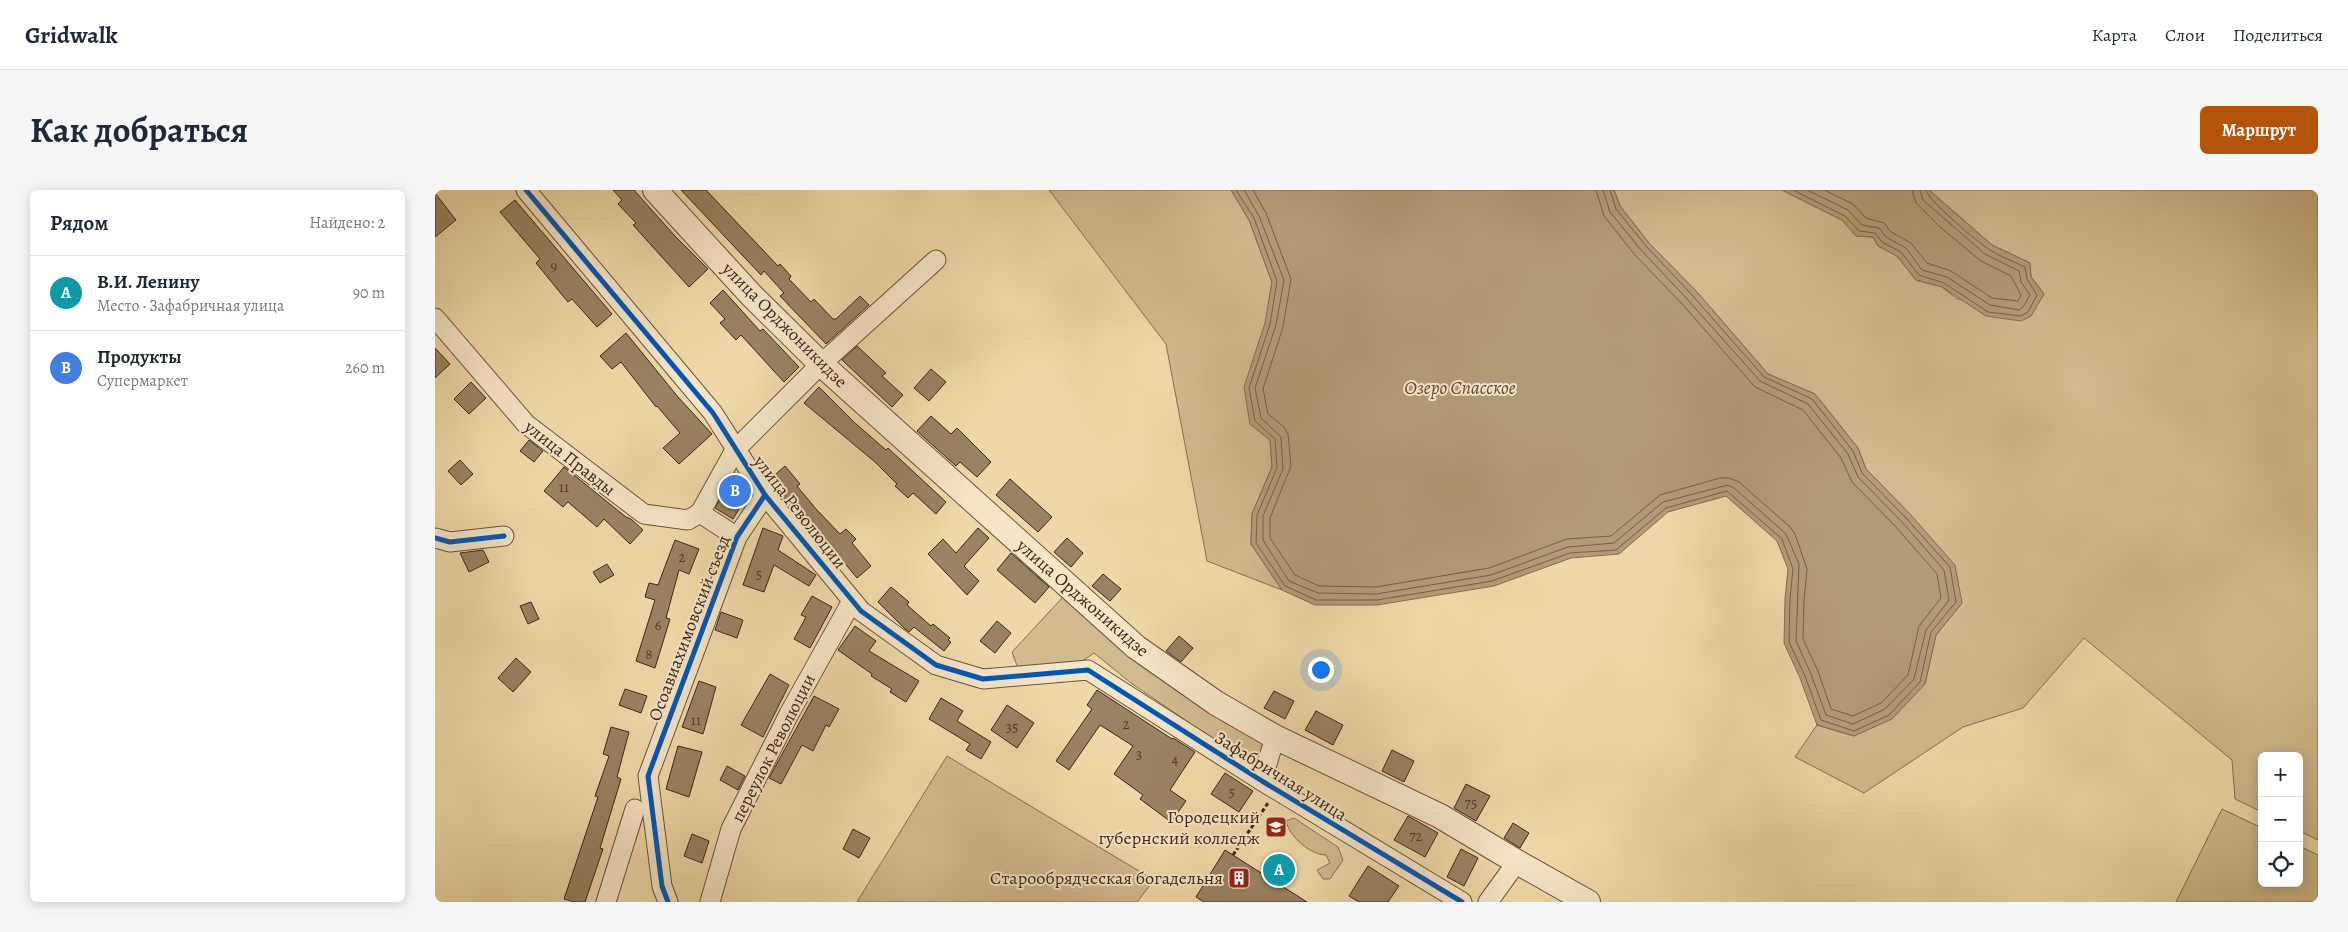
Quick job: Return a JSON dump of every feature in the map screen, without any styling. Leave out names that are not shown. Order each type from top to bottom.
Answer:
[{"type":"street","name":"улица Революции","points":[[526,190],[713,413],[765,495],[861,611],[937,665],[983,679],[1088,670]]},
{"type":"street","name":"улица Орджоникидзе","points":[[655,190],[752,296],[821,364],[1136,647],[1216,703],[1275,737],[1440,816],[1588,902]]},
{"type":"street","points":[[737,537],[701,513],[735,450],[821,364],[936,260]]},
{"type":"street","name":"улица Правды","points":[[435,318],[525,424],[644,514],[688,520],[701,513]]},
{"type":"street","name":"Осоавиахимовский съезд","points":[[668,902],[661,886],[648,776],[737,537],[765,495]]},
{"type":"street","points":[[435,538],[450,542],[504,536]]},
{"type":"street","name":"переулок Революции","points":[[709,902],[731,829],[789,714],[852,601]]},
{"type":"street","name":"Зафабричная улица","points":[[1088,670],[1269,785],[1462,902]]},
{"type":"street","points":[[1269,785],[1275,737]]},
{"type":"street","points":[[606,902],[635,809]]},
{"type":"street","points":[[1488,902],[1517,862]]},
{"type":"path","points":[[1233,855],[1269,785]]},
{"type":"shaded area","points":[[1049,190],[1231,190],[1249,220],[1272,282],[1250,424],[1270,440],[1272,467],[1252,514],[1251,544],[1282,590],[1207,561],[1166,344]]},
{"type":"shaded area","points":[[1614,190],[1782,190],[1842,220],[1856,236],[1873,237],[1878,246],[1897,256],[1916,280],[1942,287],[1957,299],[2044,294],[2031,277],[2030,263],[1992,245],[1929,190],[2318,190],[2318,840],[2303,833],[2303,752],[2258,752],[2258,810],[2235,799],[2232,760],[2084,638],[2023,708],[1963,727],[1864,793],[1795,757],[1817,725],[1854,736],[1925,684],[1936,635],[1962,603],[1910,514],[1866,469],[1858,448],[1815,394],[1768,374],[1697,292],[1649,243],[1620,206]]},
{"type":"shaded area","points":[[1063,597],[1263,741],[1257,769],[1131,683],[1094,653],[1078,664],[1019,671],[1012,652]]},
{"type":"shaded area","points":[[947,756],[1154,880],[1137,902],[857,902]]},
{"type":"shaded area","points":[[2222,809],[2258,826],[2258,887],[2303,887],[2303,848],[2318,855],[2318,902],[2176,902]]},
{"type":"shaded area","points":[[1294,818],[1338,847],[1343,860],[1330,879],[1323,879],[1317,870],[1330,863],[1326,855],[1313,852],[1301,844],[1291,833],[1286,821]]},
{"type":"water","name":"Озеро Спасское","points":[[1231,190],[1614,190],[1620,206],[1649,243],[1697,292],[1768,374],[1815,394],[1858,448],[1866,469],[1910,514],[1955,565],[1962,603],[1936,635],[1925,684],[1892,719],[1854,736],[1817,725],[1800,678],[1784,643],[1788,569],[1777,541],[1726,496],[1668,512],[1619,554],[1571,558],[1494,586],[1377,605],[1315,605],[1282,590],[1251,544],[1252,514],[1272,467],[1270,440],[1250,424],[1244,387],[1265,323],[1272,282],[1249,220]]},
{"type":"water","points":[[1782,190],[1929,190],[1992,245],[2030,263],[2031,277],[2044,294],[2031,316],[2021,321],[1986,316],[1942,287],[1916,280],[1897,256],[1878,246],[1873,237],[1856,236],[1842,220]]},
{"type":"building","points":[[613,190],[634,190],[674,235],[708,269],[689,287],[633,225],[636,223],[618,204],[622,200]]},
{"type":"building","points":[[681,190],[706,190],[778,266],[780,264],[791,276],[789,279],[811,302],[814,299],[833,319],[836,319],[860,296],[869,305],[826,344],[780,296],[784,293],[764,271],[761,275]]},
{"type":"building","points":[[435,193],[456,220],[435,237]]},
{"type":"building","points":[[515,200],[612,314],[597,327],[572,299],[568,302],[536,263],[540,259],[500,212]]},
{"type":"building","points":[[723,290],[760,331],[763,329],[799,367],[784,382],[741,335],[736,340],[720,323],[725,319],[710,303]]},
{"type":"building","points":[[626,333],[678,397],[712,434],[679,464],[663,448],[680,433],[656,407],[621,362],[612,369],[600,356]]},
{"type":"building","points":[[857,346],[886,373],[882,376],[903,395],[892,407],[842,360]]},
{"type":"building","points":[[435,348],[450,364],[435,378]]},
{"type":"building","points":[[931,369],[946,382],[929,401],[914,388]]},
{"type":"building","points":[[471,382],[486,398],[469,414],[454,399]]},
{"type":"building","points":[[819,387],[855,423],[886,450],[888,448],[946,502],[936,514],[913,493],[908,498],[875,462],[804,403]]},
{"type":"building","points":[[931,416],[951,434],[957,428],[991,462],[977,477],[960,462],[956,466],[917,431]]},
{"type":"building","points":[[529,440],[543,451],[534,462],[520,451]]},
{"type":"building","points":[[460,460],[473,474],[461,485],[448,471]]},
{"type":"building","points":[[785,466],[800,484],[797,486],[840,534],[846,529],[856,539],[852,543],[871,566],[857,578],[838,555],[836,557],[826,547],[829,544],[804,515],[800,518],[769,480]]},
{"type":"building","points":[[564,467],[643,530],[630,544],[604,519],[597,527],[568,502],[563,507],[544,491]]},
{"type":"building","points":[[1010,479],[1052,517],[1038,532],[996,495]]},
{"type":"building","points":[[730,482],[748,494],[733,519],[715,508]]},
{"type":"building","points":[[763,528],[783,536],[778,550],[816,575],[809,586],[774,565],[764,592],[743,585]]},
{"type":"building","points":[[978,528],[989,538],[964,566],[979,581],[967,595],[928,554],[943,539],[956,553]]},
{"type":"building","points":[[1067,538],[1083,553],[1071,567],[1054,552]]},
{"type":"building","points":[[675,540],[699,549],[689,574],[679,570],[666,618],[670,619],[655,668],[636,661],[655,600],[645,597],[649,583],[658,585]]},
{"type":"building","points":[[483,550],[489,562],[469,572],[460,553]]},
{"type":"building","points":[[1011,553],[1049,587],[1035,603],[997,570]]},
{"type":"building","points":[[607,564],[614,575],[600,583],[593,572]]},
{"type":"building","points":[[1103,574],[1121,589],[1110,601],[1092,586]]},
{"type":"building","points":[[891,587],[909,602],[907,605],[931,626],[933,624],[950,638],[948,640],[951,642],[944,651],[914,627],[909,632],[878,602]]},
{"type":"building","points":[[812,596],[832,607],[810,648],[794,639],[806,617],[801,615]]},
{"type":"building","points":[[531,602],[539,619],[528,624],[520,606]]},
{"type":"building","points":[[721,612],[743,620],[737,638],[715,630]]},
{"type":"building","points":[[997,621],[1011,633],[995,653],[980,641]]},
{"type":"building","points":[[855,626],[876,641],[869,651],[919,681],[906,702],[890,692],[892,689],[871,676],[872,674],[838,650]]},
{"type":"building","points":[[1179,636],[1193,648],[1181,662],[1166,651]]},
{"type":"building","points":[[516,658],[531,672],[513,692],[498,678]]},
{"type":"building","points":[[770,674],[789,685],[763,737],[741,725]]},
{"type":"building","points":[[699,681],[716,687],[703,734],[682,727]]},
{"type":"building","points":[[625,689],[647,696],[641,713],[619,705]]},
{"type":"building","points":[[1097,690],[1195,752],[1170,790],[1186,801],[1171,822],[1140,799],[1143,795],[1114,774],[1133,746],[1100,725],[1069,770],[1056,761],[1092,709],[1087,705]]},
{"type":"building","points":[[1274,691],[1294,701],[1285,719],[1264,708]]},
{"type":"building","points":[[814,696],[839,709],[829,727],[826,725],[813,751],[802,745],[781,784],[769,778]]},
{"type":"building","points":[[941,698],[963,711],[957,721],[991,742],[981,759],[966,750],[970,744],[929,719]]},
{"type":"building","points":[[1007,705],[1034,723],[1017,748],[991,730]]},
{"type":"building","points":[[1316,711],[1343,725],[1333,745],[1305,730]]},
{"type":"building","points":[[611,727],[629,732],[617,777],[621,779],[600,848],[603,849],[585,902],[574,902],[564,899],[598,797],[595,796],[609,756],[603,754]]},
{"type":"building","points":[[678,746],[702,752],[689,797],[666,789]]},
{"type":"building","points":[[1392,750],[1414,761],[1404,782],[1382,771]]},
{"type":"building","points":[[727,766],[745,776],[738,790],[720,780]]},
{"type":"building","points":[[1225,773],[1253,791],[1239,812],[1211,794]]},
{"type":"building","points":[[1466,784],[1490,796],[1476,821],[1454,808]]},
{"type":"building","points":[[1408,816],[1438,833],[1425,857],[1394,840]]},
{"type":"building","points":[[1513,823],[1529,833],[1520,848],[1504,838]]},
{"type":"building","points":[[853,829],[870,838],[859,858],[843,849]]},
{"type":"building","points":[[692,834],[709,841],[702,863],[684,856]]},
{"type":"building","points":[[1461,849],[1478,858],[1464,886],[1447,877]]},
{"type":"building","name":"Старообрядческая богадельня","points":[[1225,850],[1307,902],[1204,902],[1196,897]]},
{"type":"building","points":[[1368,866],[1399,886],[1388,902],[1359,902],[1349,896]]},
{"type":"cycle path","points":[[526,190],[713,413],[765,495],[861,611],[936,665],[983,679],[1088,670],[1262,781],[1462,902]]},
{"type":"cycle path","points":[[668,902],[662,886],[648,776],[737,537],[765,495]]},
{"type":"cycle path","points":[[435,538],[450,542],[504,536]]},
{"type":"place","name":"Продукты","points":[[735,491]]},
{"type":"place","name":"Городецкий губернский колледж","points":[[1276,827]]},
{"type":"place","name":"В.И. Ленину","points":[[1279,870]]},
{"type":"place","name":"Старообрядческая богадельня","points":[[1239,878]]}]
